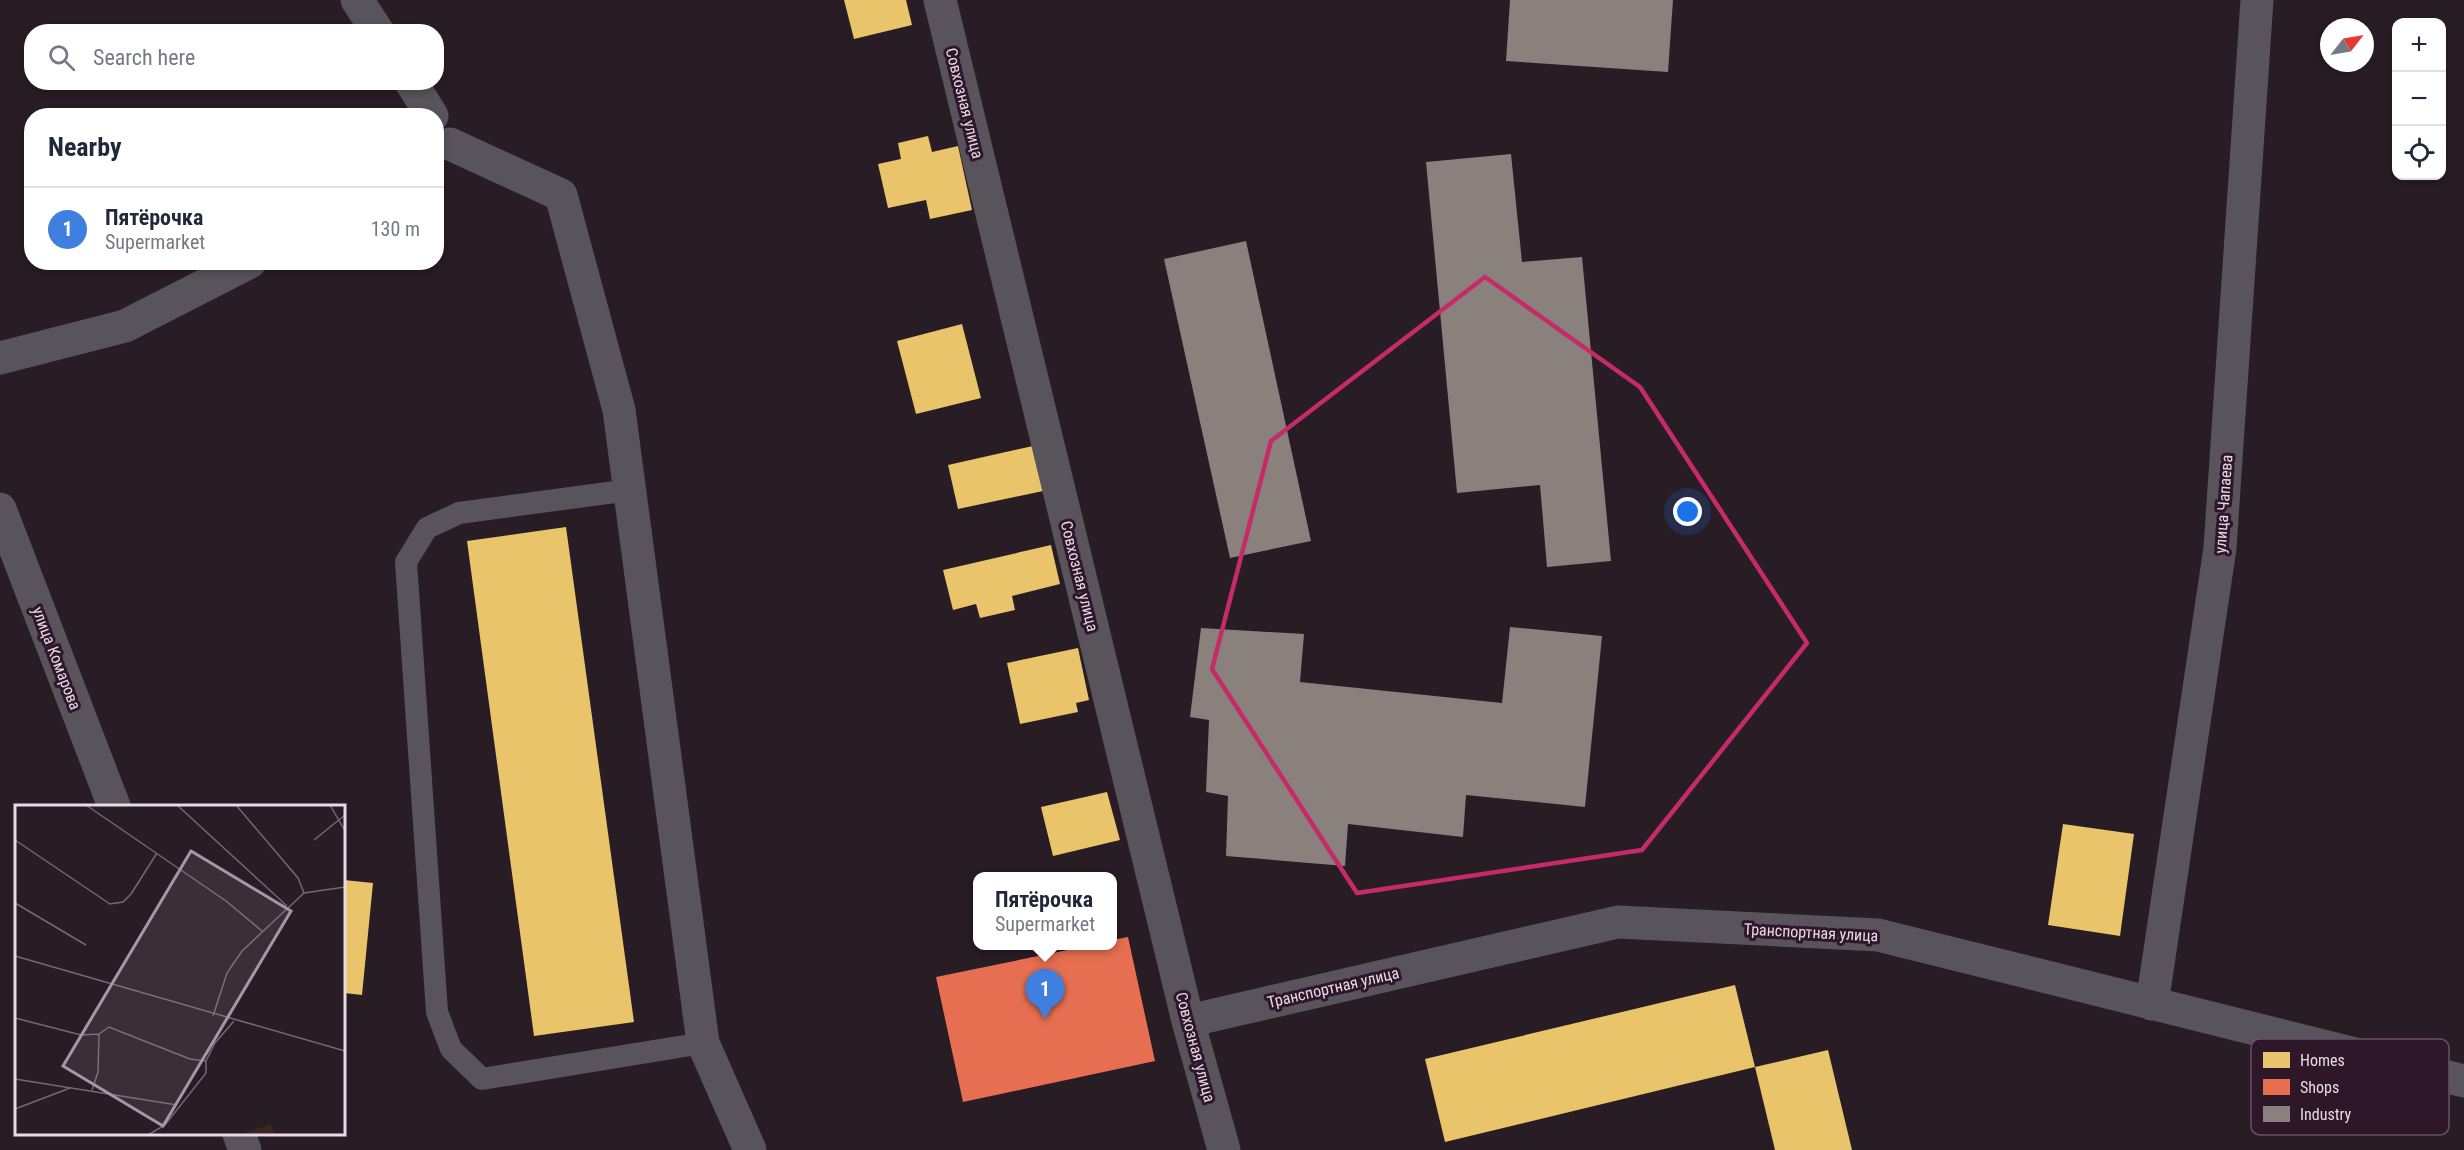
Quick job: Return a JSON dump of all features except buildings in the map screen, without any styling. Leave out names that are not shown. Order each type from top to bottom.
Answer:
[{"type":"street","points":[[357,0],[373,24]]},
{"type":"street","name":"Совхозная улица","points":[[940,0],[1188,1021],[1224,1150]]},
{"type":"street","name":"улица Чапаева","points":[[2152,1004],[2220,548],[2257,0]]},
{"type":"street","points":[[416,90],[427,108]]},
{"type":"street","points":[[444,142],[561,195],[619,410],[703,1042],[750,1150]]},
{"type":"street","points":[[0,358],[125,326],[234,270]]},
{"type":"street","name":"улица Комарова","points":[[0,509],[113,805]]},
{"type":"street","name":"Транспортная улица","points":[[1188,1021],[1618,922],[1878,935],[2294,1039]]},
{"type":"street","name":"Транспортная улица","points":[[2449,1077],[2464,1081]]},
{"type":"street","points":[[239,1135],[245,1150]]},
{"type":"lane","points":[[630,490],[459,513],[427,528],[406,562],[437,1012],[451,1049],[482,1078],[703,1042]]},
{"type":"highlighted area","points":[[1485,277],[1640,387],[1807,643],[1642,850],[1357,893],[1212,669],[1271,441]]},
{"type":"place","name":"Пятёрочка","points":[[1045,1019]]}]
